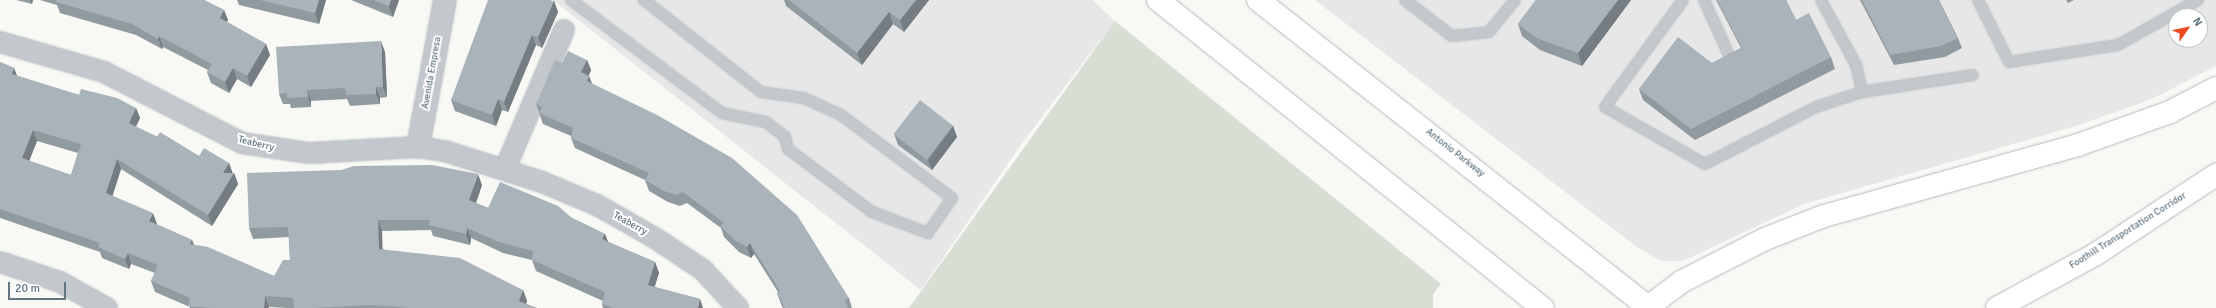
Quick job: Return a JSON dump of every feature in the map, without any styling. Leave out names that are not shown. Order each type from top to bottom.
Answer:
[{"type":"main road","points":[[1158,0],[1543,308]]},
{"type":"main road","name":"Antonio Parkway","points":[[1258,0],[1649,308]]},
{"type":"main road","points":[[1649,308],[1688,278],[1764,239],[1824,216],[2078,145],[2170,112],[2216,88]]},
{"type":"main road","name":"Foothill Transportation Corridor","points":[[1997,308],[2096,254],[2216,175]]},
{"type":"street","name":"Avenida Empresa","points":[[418,147],[445,0]]},
{"type":"street","points":[[505,169],[564,30]]},
{"type":"street","name":"Teaberry","points":[[0,42],[104,72],[141,87],[242,143],[309,153],[418,147],[505,169],[597,205],[655,238],[703,270],[738,308]]},
{"type":"street","points":[[0,262],[60,282],[107,308]]},
{"type":"lane","points":[[571,0],[722,113],[766,122],[785,137],[788,149],[872,212],[928,233],[952,198],[841,115],[804,98],[762,92],[644,0]]},
{"type":"lane","points":[[1405,0],[1452,36],[1489,32],[1515,0]]},
{"type":"lane","points":[[1683,0],[1605,107],[1705,164],[1816,107],[1862,92],[1972,75]]},
{"type":"lane","points":[[1704,0],[1729,55]]},
{"type":"lane","points":[[1822,0],[1856,65],[1862,92]]},
{"type":"lane","points":[[1978,0],[2009,62],[2118,45],[2198,0]]},
{"type":"shaded area","points":[[553,0],[1092,0],[1115,21],[1022,143],[921,290]]},
{"type":"shaded area","points":[[1315,0],[2216,0],[2216,66],[2152,99],[2079,125],[1804,204],[1683,261],[1661,261],[1637,247]]},
{"type":"shaded area","points":[[1115,21],[1441,284],[1433,294],[1433,308],[909,308]]},
{"type":"building","points":[[56,0],[204,0],[224,10],[220,18],[266,44],[247,76],[233,68],[225,82],[207,72],[212,64],[159,36],[158,39],[132,24],[56,2]]},
{"type":"building","points":[[260,0],[319,0],[315,13]]},
{"type":"building","points":[[374,0],[391,0],[389,6]]},
{"type":"building","points":[[488,0],[554,1],[538,37],[532,35],[504,102],[498,99],[492,115],[451,100]]},
{"type":"building","points":[[789,0],[916,0],[900,20],[889,12],[857,53]]},
{"type":"building","points":[[1536,0],[1618,0],[1578,53],[1536,38],[1518,24]]},
{"type":"building","points":[[1717,0],[1786,0],[1796,20],[1809,13],[1831,57],[1691,129],[1639,89],[1678,37],[1712,63],[1742,48]]},
{"type":"building","points":[[1862,0],[1939,0],[1958,38],[1941,46],[1890,55]]},
{"type":"building","points":[[381,41],[383,87],[376,87],[376,94],[346,95],[345,88],[307,90],[308,97],[287,98],[287,93],[279,94],[276,47]]},
{"type":"building","points":[[568,51],[587,60],[581,72],[589,76],[587,81],[657,115],[732,158],[797,215],[849,298],[845,300],[848,308],[785,308],[777,293],[780,291],[750,243],[747,247],[736,241],[720,226],[724,223],[683,192],[676,195],[664,191],[645,180],[649,173],[571,138],[573,128],[539,113],[542,107],[536,104],[555,60],[562,63]]},
{"type":"building","points":[[0,62],[14,68],[12,74],[79,95],[81,89],[117,98],[136,108],[129,123],[157,137],[160,132],[199,156],[204,148],[229,163],[223,173],[234,173],[208,215],[117,159],[106,193],[153,213],[149,221],[192,240],[190,244],[208,247],[274,276],[283,260],[290,260],[288,227],[249,228],[247,173],[341,170],[354,166],[432,165],[478,174],[469,200],[488,208],[500,182],[558,206],[572,218],[605,234],[602,239],[655,262],[648,285],[700,299],[698,308],[614,308],[602,304],[605,292],[532,260],[533,251],[499,242],[467,228],[466,234],[429,225],[430,220],[378,220],[379,249],[460,258],[523,290],[519,301],[537,308],[408,308],[372,305],[294,308],[293,298],[265,296],[264,308],[210,308],[189,306],[190,298],[151,281],[158,265],[128,253],[125,259],[98,247],[100,243],[0,209]],"holes":[[[33,130],[81,144],[71,175],[22,158]]]},
{"type":"building","points":[[920,100],[953,126],[927,160],[894,134]]}]
